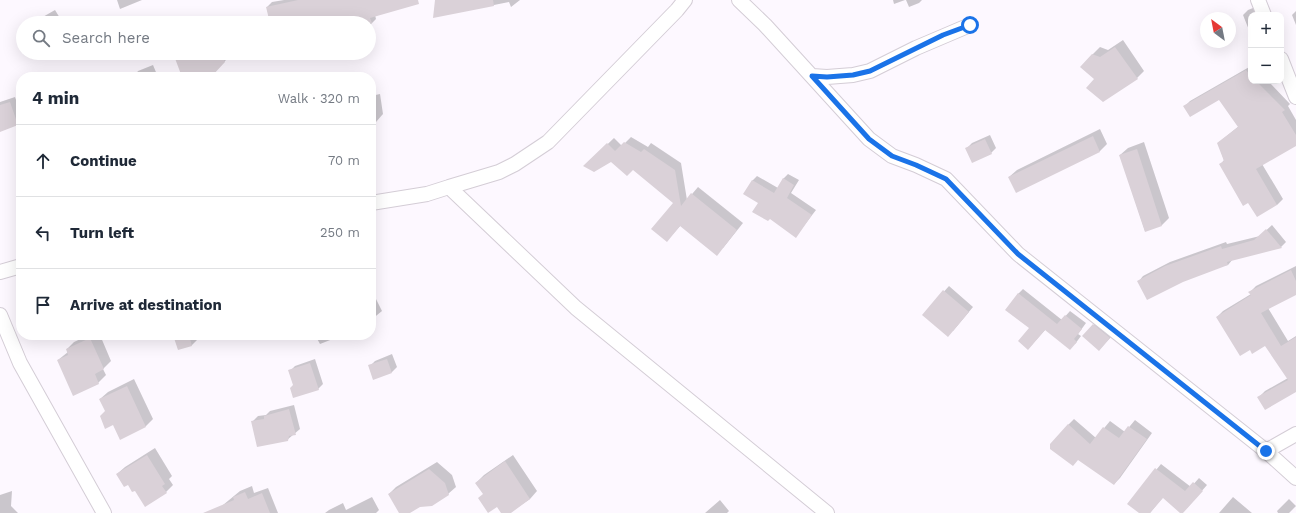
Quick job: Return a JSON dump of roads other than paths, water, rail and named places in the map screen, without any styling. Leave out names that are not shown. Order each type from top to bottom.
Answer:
[{"type":"street","points":[[376,202],[426,194],[499,172],[520,161],[548,142],[685,0]]},
{"type":"street","points":[[739,0],[755,15],[869,139],[892,156],[946,179],[1018,254],[1266,451],[1296,478]]},
{"type":"street","points":[[1258,0],[1263,12]]},
{"type":"street","points":[[812,76],[827,77],[853,75],[870,71],[943,35],[970,25]]},
{"type":"street","points":[[1284,67],[1296,97]]},
{"type":"street","points":[[449,187],[576,308],[827,513]]},
{"type":"street","points":[[0,272],[16,267]]},
{"type":"street","points":[[0,315],[20,363],[104,513]]},
{"type":"street","points":[[1266,451],[1296,434]]}]
